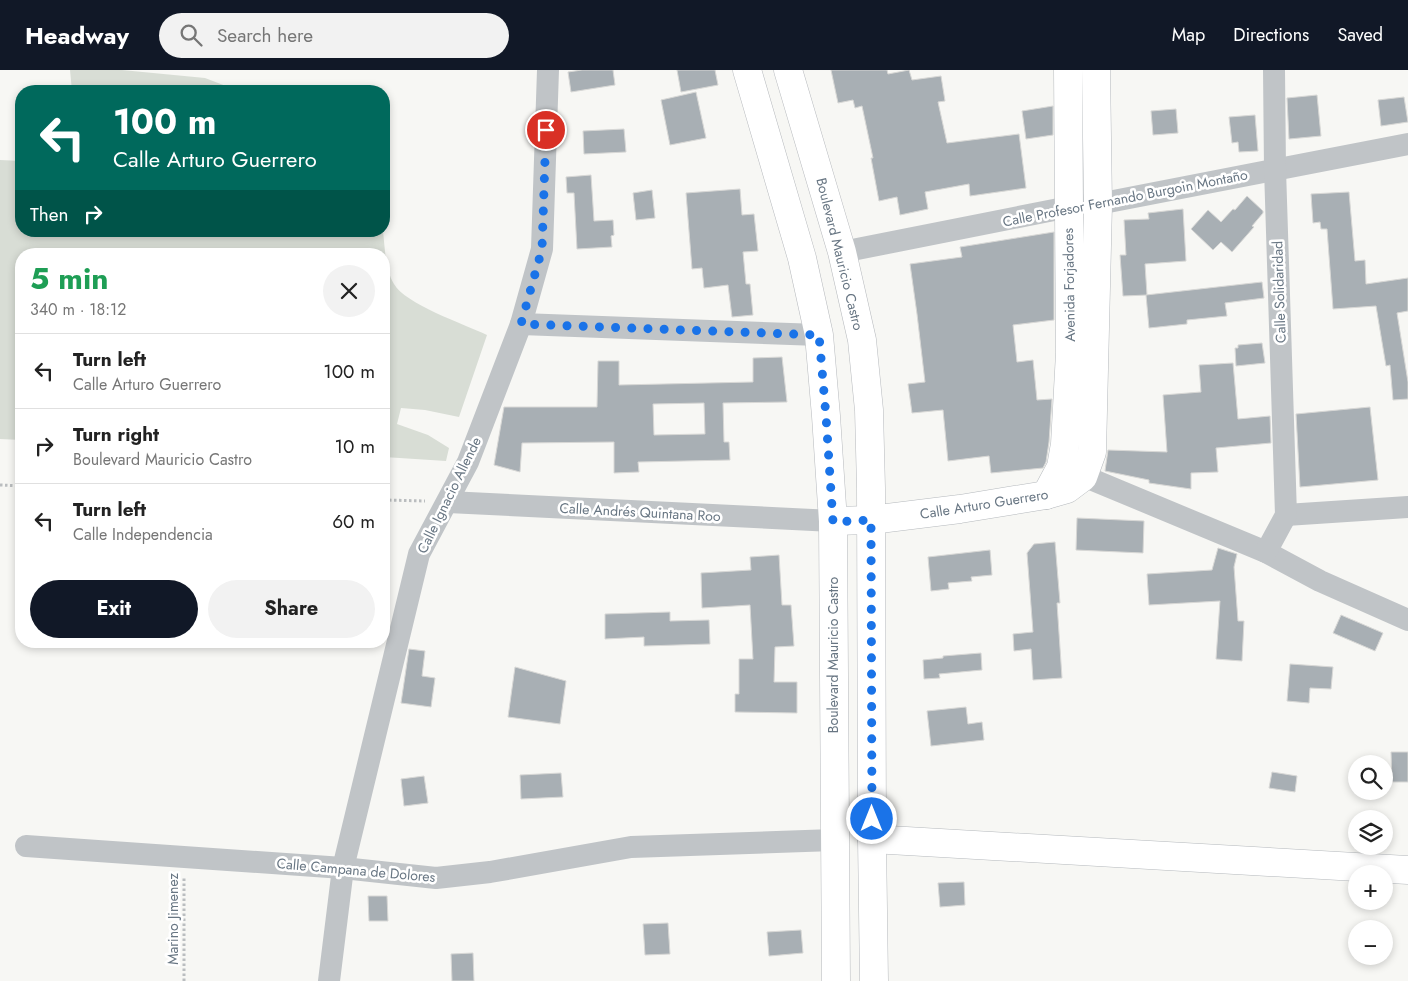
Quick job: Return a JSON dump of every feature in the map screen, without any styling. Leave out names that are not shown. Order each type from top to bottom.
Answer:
[{"type":"main road","name":"Boulevard Mauricio Castro","points":[[747,70],[802,258],[819,335],[833,522],[836,981]]},
{"type":"main road","name":"Boulevard Mauricio Castro","points":[[788,70],[842,252],[863,349],[869,410],[874,981]]},
{"type":"main road","name":"Avenida Forjadores","points":[[1068,70],[1070,353],[1065,444],[1072,472]]},
{"type":"main road","name":"Avenida Forjadores","points":[[1072,472],[1092,452],[1098,204],[1096,70]]},
{"type":"main road","name":"Calle Arturo Guerrero","points":[[833,522],[871,520],[960,510],[1046,495],[1067,490],[1072,472]]},
{"type":"main road","points":[[872,839],[1408,870]]},
{"type":"street","name":"Calle Ignacio Allende","points":[[329,981],[343,868],[419,554],[468,462],[521,324],[542,249],[548,70]]},
{"type":"street","name":"Calle Solidaridad","points":[[1274,70],[1275,169],[1286,515]]},
{"type":"street","name":"Calle Profesor Fernando Burgoin Montaño","points":[[842,252],[1408,144]]},
{"type":"street","points":[[521,324],[819,335]]},
{"type":"street","points":[[1072,472],[1266,552],[1320,581],[1408,620]]},
{"type":"street","name":"Calle Andrés Quintana Roo","points":[[448,502],[833,522]]},
{"type":"street","points":[[1266,552],[1286,515],[1408,507]]},
{"type":"street","name":"Calle Campana de Dolores","points":[[26,846],[343,868],[436,878],[490,872],[631,847],[834,840]]},
{"type":"path","points":[[0,485],[15,486]]},
{"type":"path","points":[[390,500],[448,502]]},
{"type":"path","name":"Marino Jimenez","points":[[184,858],[184,981]]},
{"type":"shaded area","points":[[70,70],[122,70],[205,78],[223,85],[71,85]]},
{"type":"shaded area","points":[[0,160],[15,161],[15,237],[384,237],[385,248],[15,248],[15,440],[0,439]]},
{"type":"shaded area","points":[[390,275],[394,284],[410,299],[487,335],[459,417],[425,410],[401,408],[397,424],[428,435],[449,448],[446,461],[390,457]]},
{"type":"building","points":[[613,70],[615,85],[571,92],[568,72]]},
{"type":"building","points":[[677,70],[715,70],[718,85],[681,92]]},
{"type":"building","points":[[831,70],[887,70],[888,74],[909,70],[912,80],[941,76],[945,101],[938,102],[947,143],[1019,134],[1026,188],[970,196],[969,184],[925,192],[928,209],[900,215],[897,197],[879,201],[871,158],[873,158],[862,106],[855,108],[853,100],[838,103]]},
{"type":"building","points":[[696,92],[706,138],[670,145],[661,100]]},
{"type":"building","points":[[1317,95],[1321,136],[1289,139],[1287,98]]},
{"type":"building","points":[[1404,97],[1408,122],[1381,126],[1378,100]]},
{"type":"building","points":[[1053,106],[1053,135],[1026,139],[1022,111]]},
{"type":"building","points":[[1176,109],[1178,133],[1153,135],[1151,111]]},
{"type":"building","points":[[1255,115],[1258,151],[1239,152],[1238,142],[1232,143],[1229,117]]},
{"type":"building","points":[[624,129],[626,152],[584,154],[583,131]]},
{"type":"building","points":[[591,175],[594,221],[613,220],[614,235],[611,236],[612,247],[577,249],[574,193],[567,193],[566,177]]},
{"type":"building","points":[[740,189],[742,215],[754,214],[758,251],[743,252],[746,284],[750,284],[753,315],[732,317],[728,285],[704,288],[702,268],[692,269],[686,193]]},
{"type":"building","points":[[652,190],[655,218],[636,220],[633,193]]},
{"type":"building","points":[[1349,192],[1355,261],[1365,260],[1366,284],[1408,278],[1408,311],[1397,313],[1408,382],[1408,399],[1393,400],[1390,365],[1386,366],[1376,306],[1333,309],[1327,229],[1321,229],[1320,222],[1313,223],[1311,194]]},
{"type":"building","points":[[1247,196],[1263,213],[1252,226],[1254,227],[1232,252],[1221,242],[1213,250],[1191,229],[1208,210],[1221,222]]},
{"type":"building","points":[[1183,209],[1186,261],[1145,264],[1147,295],[1123,296],[1120,255],[1126,255],[1124,220],[1149,219],[1148,213]]},
{"type":"building","points":[[1054,232],[1054,320],[1013,325],[1017,362],[1033,360],[1037,400],[1052,399],[1046,462],[1043,468],[991,473],[989,456],[948,461],[943,410],[912,413],[908,384],[925,382],[910,264],[962,257],[960,247]]},
{"type":"building","points":[[1262,282],[1264,298],[1225,303],[1227,316],[1187,320],[1187,324],[1149,328],[1146,295]]},
{"type":"building","points":[[1262,343],[1265,363],[1236,366],[1235,348],[1238,348],[1238,345]]},
{"type":"building","points":[[782,357],[787,402],[723,403],[724,442],[729,442],[730,460],[638,462],[639,472],[614,473],[614,442],[522,443],[520,472],[494,465],[504,407],[597,407],[598,361],[619,361],[619,385],[753,382],[753,358]],"holes":[[[704,403],[705,434],[654,435],[653,404]]]},
{"type":"building","points":[[1233,363],[1238,419],[1270,416],[1271,443],[1216,448],[1218,472],[1191,473],[1191,489],[1149,483],[1149,480],[1105,471],[1108,450],[1167,452],[1163,395],[1201,392],[1199,365]]},
{"type":"building","points":[[1370,407],[1378,480],[1300,487],[1296,414]]},
{"type":"building","points":[[1077,518],[1144,521],[1143,553],[1076,550]]},
{"type":"building","points":[[1055,542],[1060,603],[1057,603],[1062,678],[1033,680],[1031,649],[1014,651],[1013,634],[1033,632],[1027,553],[1034,544]]},
{"type":"building","points":[[1218,548],[1237,554],[1234,567],[1238,621],[1244,621],[1242,661],[1216,659],[1220,601],[1149,605],[1147,574],[1212,570]]},
{"type":"building","points":[[990,550],[992,575],[971,577],[972,581],[948,583],[949,589],[931,591],[928,557]]},
{"type":"building","points":[[779,555],[782,605],[791,605],[794,646],[775,647],[774,682],[797,682],[797,713],[735,712],[735,694],[739,694],[739,659],[753,659],[750,605],[702,608],[701,573],[751,570],[750,557]]},
{"type":"building","points":[[670,612],[670,621],[709,620],[710,644],[644,646],[644,637],[605,639],[605,614]]},
{"type":"building","points":[[1341,615],[1383,633],[1375,651],[1333,633]]},
{"type":"building","points":[[409,649],[425,651],[422,676],[435,678],[431,707],[401,703]]},
{"type":"building","points":[[981,653],[982,670],[939,674],[940,678],[924,679],[923,660],[943,658],[943,656]]},
{"type":"building","points":[[1290,664],[1333,667],[1331,689],[1310,688],[1309,703],[1287,701]]},
{"type":"building","points":[[515,667],[566,681],[560,724],[508,717]]},
{"type":"building","points":[[966,707],[968,724],[982,722],[984,740],[931,746],[927,711]]},
{"type":"building","points":[[1391,752],[1408,752],[1408,782],[1393,782],[1393,755],[1391,755]]},
{"type":"building","points":[[1272,772],[1297,776],[1295,792],[1269,788]]},
{"type":"building","points":[[561,773],[563,797],[521,799],[520,775]]},
{"type":"building","points":[[424,776],[428,803],[404,806],[401,779]]},
{"type":"building","points":[[964,882],[965,905],[940,907],[938,883]]},
{"type":"building","points":[[368,896],[387,896],[388,921],[369,921]]},
{"type":"building","points":[[668,923],[670,954],[645,955],[643,924]]},
{"type":"building","points":[[801,930],[803,953],[769,956],[767,932]]},
{"type":"building","points":[[473,953],[474,981],[452,981],[451,954]]},
{"type":"route","points":[[546,130],[542,249],[521,324],[819,335],[833,522],[871,520],[872,819]]}]
